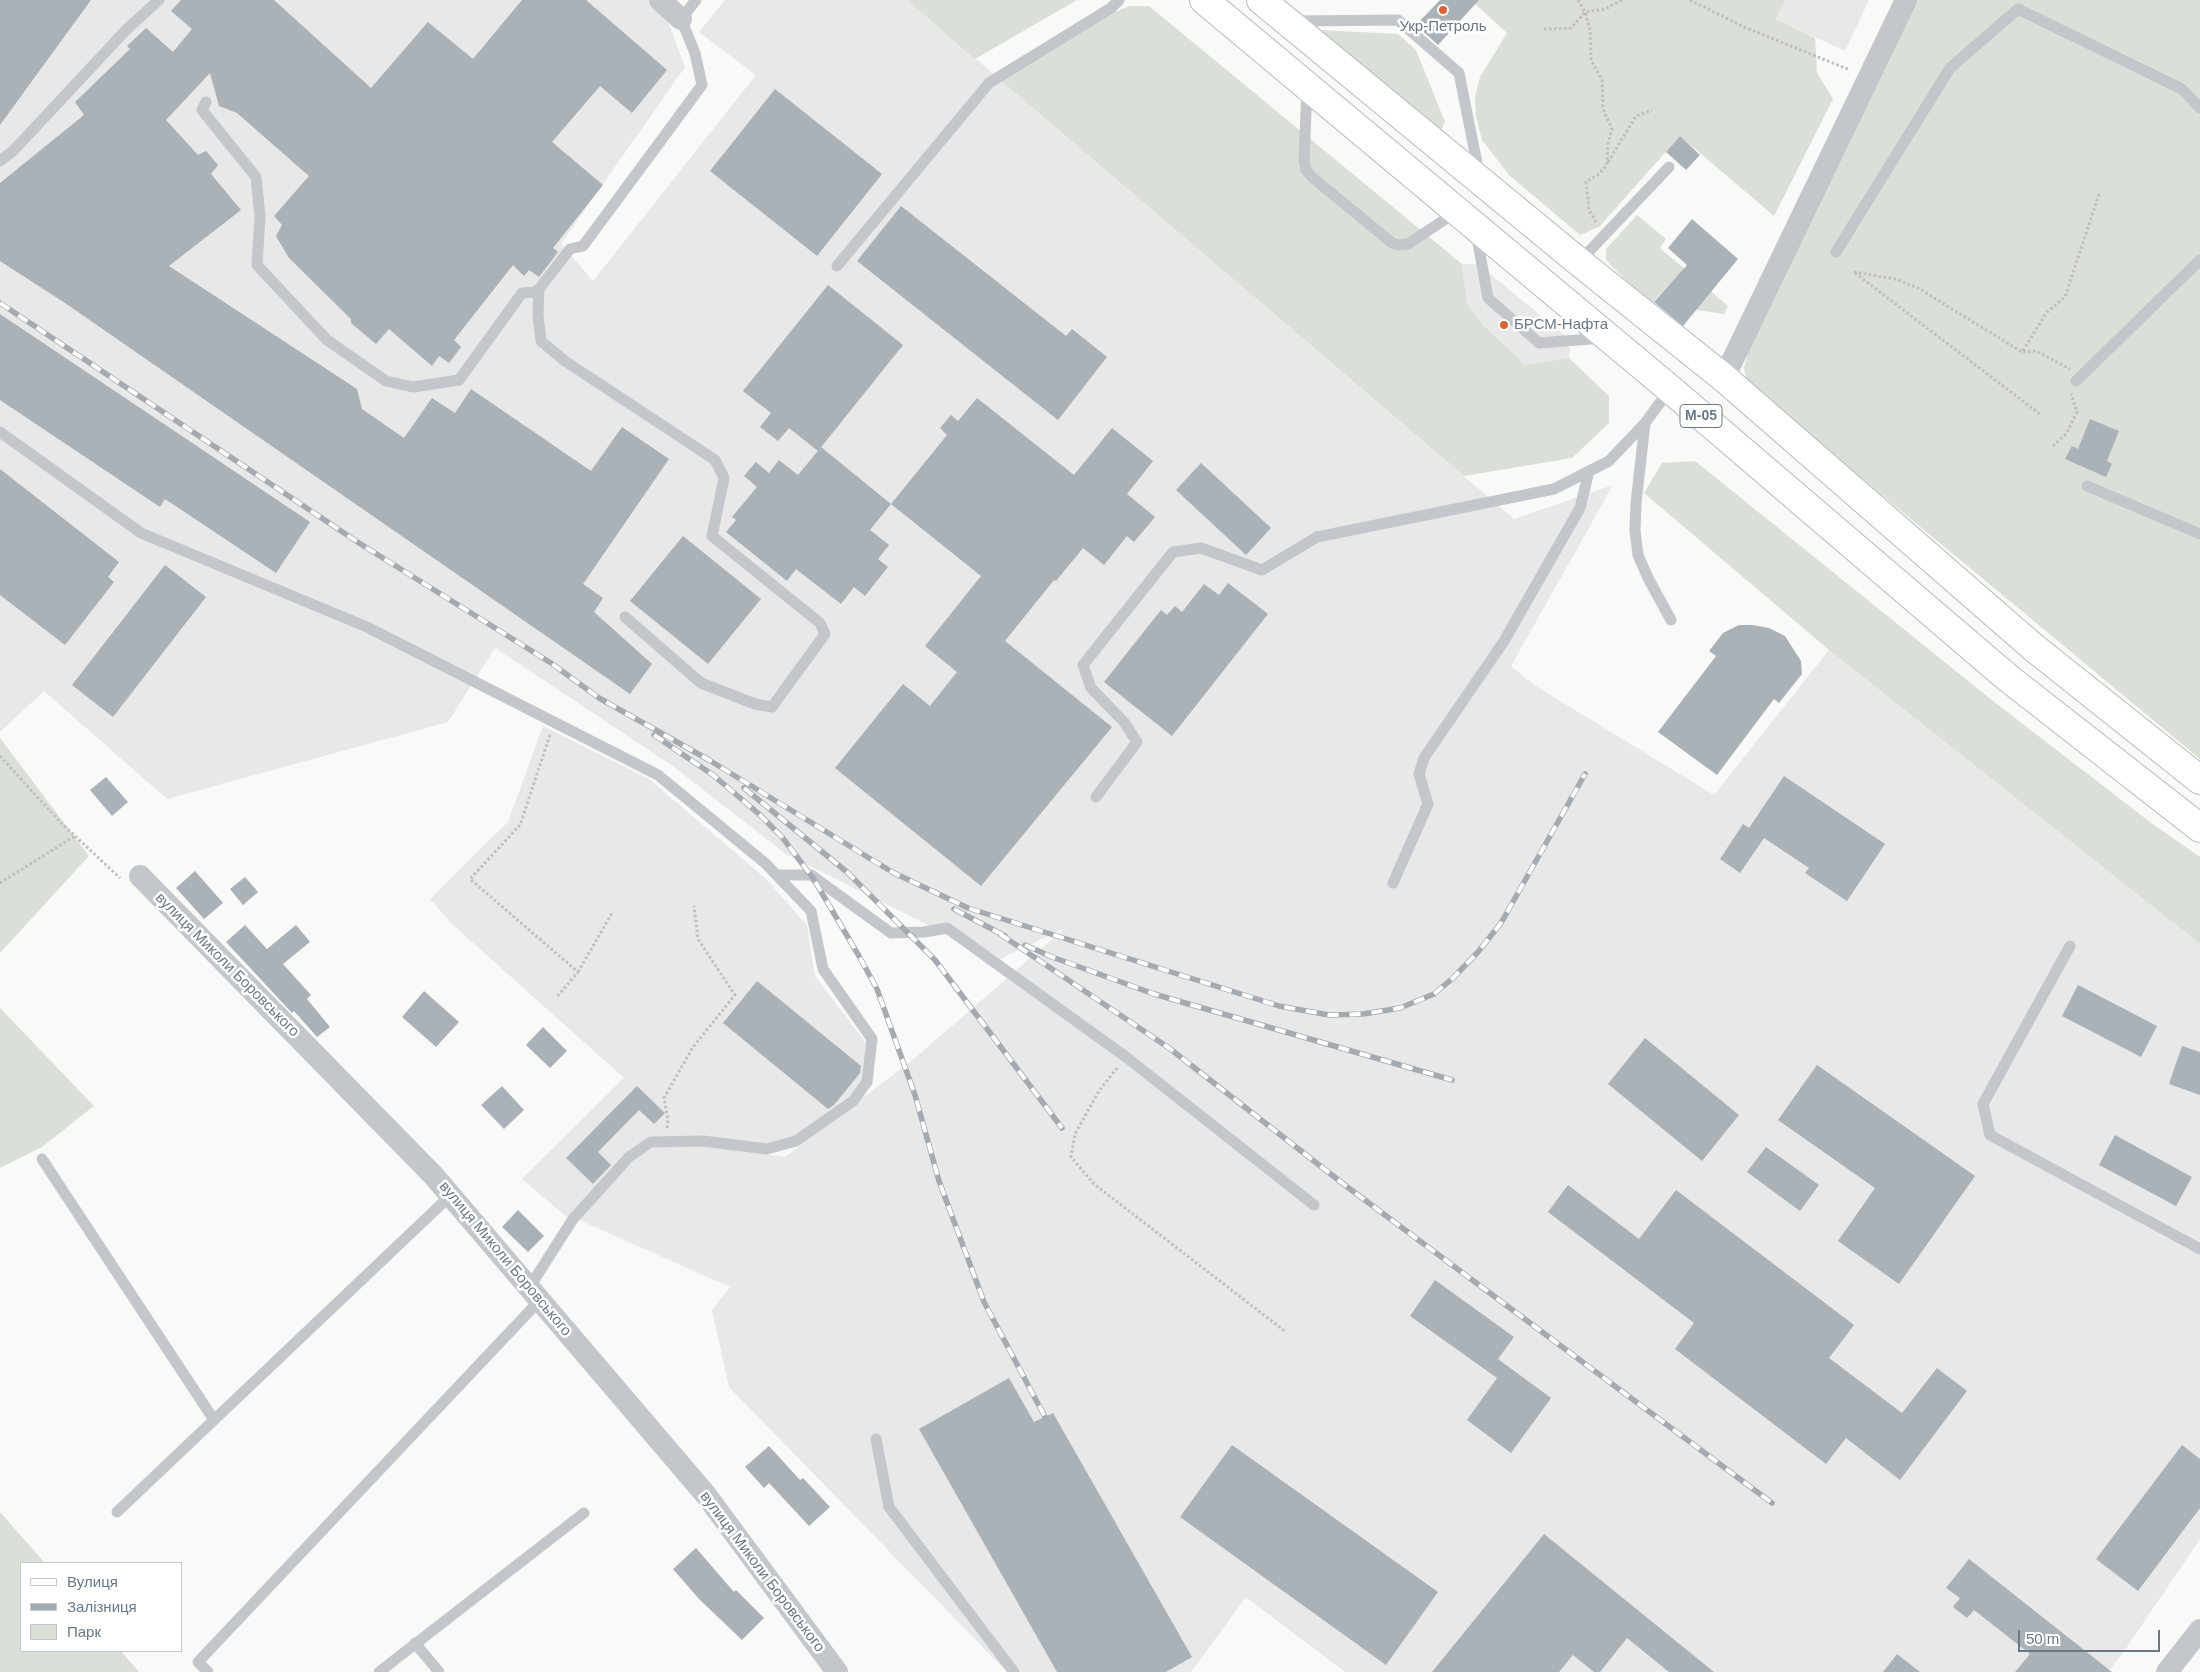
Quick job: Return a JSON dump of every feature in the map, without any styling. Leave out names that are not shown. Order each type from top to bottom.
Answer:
[{"type":"main road","name":"М-05","points":[[1204,0],[1670,389],[2008,678],[2200,828]]},
{"type":"main road","name":"М-05","points":[[1261,0],[1481,182],[1724,378],[2033,647],[2200,780]]},
{"type":"street","points":[[660,0],[681,19]]},
{"type":"street","points":[[1724,378],[1906,0]]},
{"type":"street","name":"вулиця Миколи Боровського","points":[[140,876],[451,1195],[706,1495],[837,1672]]},
{"type":"street","points":[[2167,1672],[2200,1630]]},
{"type":"lane","points":[[0,161],[13,151],[127,29],[159,0]]},
{"type":"lane","points":[[206,102],[202,110],[256,177],[260,217],[257,265],[327,340],[386,381],[413,387],[459,380],[522,293],[534,292],[539,289],[570,249],[583,246],[702,85],[695,53],[681,19],[696,0]]},
{"type":"lane","points":[[836,266],[989,83],[1111,8],[1119,0]]},
{"type":"lane","points":[[1836,252],[1950,68],[2018,9],[2182,89],[2200,108]]},
{"type":"lane","points":[[1286,21],[1398,20],[1459,73],[1481,182]]},
{"type":"lane","points":[[1307,86],[1304,161],[1306,170],[1392,243],[1399,246],[1408,244],[1466,220],[1488,298],[1539,343],[1608,338]]},
{"type":"lane","points":[[1579,262],[1668,167]]},
{"type":"lane","points":[[2078,378],[2200,260]]},
{"type":"lane","points":[[539,289],[538,315],[542,340],[565,361],[715,460],[724,478],[712,536],[820,623],[825,634],[772,707],[755,704],[701,683],[625,617]]},
{"type":"lane","points":[[1096,797],[1137,742],[1124,722],[1091,688],[1083,665],[1173,552],[1201,548],[1262,570],[1317,537],[1554,489],[1609,461],[1645,423],[1670,389]]},
{"type":"lane","points":[[1645,423],[1636,503],[1638,555],[1648,578],[1672,620]]},
{"type":"lane","points":[[0,432],[141,533],[367,627],[658,776],[765,863],[811,911],[823,969],[872,1039],[867,1082],[853,1102],[796,1141],[767,1149],[703,1141],[651,1142],[628,1157],[573,1219],[535,1294],[198,1662],[208,1672]]},
{"type":"lane","points":[[1393,883],[1428,804],[1419,774],[1424,758],[1504,640],[1580,508],[1589,471]]},
{"type":"lane","points":[[2087,486],[2200,534]]},
{"type":"lane","points":[[777,875],[811,875],[891,933],[924,932],[947,928],[1126,1057],[1314,1205]]},
{"type":"lane","points":[[2070,946],[1983,1104],[1990,1135],[2200,1248]]},
{"type":"lane","points":[[42,1159],[214,1420]]},
{"type":"lane","points":[[117,1512],[451,1195]]},
{"type":"lane","points":[[876,1439],[890,1507],[1014,1672]]},
{"type":"lane","points":[[379,1672],[584,1513]]},
{"type":"lane","points":[[415,1643],[439,1672]]},
{"type":"path","points":[[1578,0],[1585,12],[1590,30],[1591,60],[1602,80],[1603,109],[1612,129],[1608,142],[1607,165]]},
{"type":"path","points":[[1544,29],[1570,28],[1585,12],[1605,9],[1622,0]]},
{"type":"path","points":[[1690,0],[1744,27],[1868,78]]},
{"type":"path","points":[[1602,236],[1590,210],[1586,182],[1599,174],[1607,165],[1636,116],[1652,110]]},
{"type":"path","points":[[2022,352],[2047,312],[2065,297],[2099,194]]},
{"type":"path","points":[[2041,415],[1854,272],[1895,279],[1918,288],[2022,352],[2036,352],[2078,378],[2070,391],[2077,412],[2066,434],[2053,446]]},
{"type":"path","points":[[554,722],[520,825],[470,879],[578,972]]},
{"type":"path","points":[[0,756],[75,836],[122,880],[140,876]]},
{"type":"path","points":[[0,883],[75,836]]},
{"type":"path","points":[[666,1142],[668,1120],[664,1098],[693,1047],[735,995],[698,939],[694,906]]},
{"type":"path","points":[[556,998],[578,972],[612,913]]},
{"type":"path","points":[[1126,1057],[1099,1091],[1075,1134],[1071,1157],[1094,1184],[1286,1332]]},
{"type":"shaded area","points":[[0,0],[650,0],[665,13],[685,67],[561,244],[593,281],[756,75],[699,32],[725,0],[907,0],[1514,519],[1613,485],[1511,666],[1534,685],[1714,795],[1829,650],[2200,944],[2200,1539],[2108,1672],[1345,1672],[1246,1597],[1191,1672],[1007,1672],[729,1387],[712,1310],[730,1287],[577,1219],[638,1156],[658,1146],[708,1146],[785,1157],[915,1058],[1065,928],[998,960],[786,854],[674,767],[495,648],[448,722],[167,799],[44,691],[0,732]]},
{"type":"shaded area","points":[[1785,0],[1869,0],[1845,51],[1776,19]]},
{"type":"shaded area","points":[[1462,264],[1478,264],[1568,338],[1569,358],[1525,365],[1483,325],[1467,303]]},
{"type":"shaded area","points":[[543,726],[649,779],[766,879],[807,925],[815,976],[866,1043],[863,1081],[849,1099],[791,1138],[768,1144],[650,1139],[568,1218],[522,1179],[624,1078],[452,924],[430,899],[508,822]]},
{"type":"green space","points":[[907,0],[1077,0],[975,59]]},
{"type":"green space","points":[[1476,0],[1785,0],[1776,19],[1815,38],[1817,73],[1833,99],[1774,216],[1680,136],[1599,227],[1580,235],[1509,175],[1482,140],[1476,117],[1475,97],[1480,77],[1507,33],[1474,3]]},
{"type":"green space","points":[[1915,0],[2200,0],[2200,759],[1747,383],[1744,368],[1750,344]]},
{"type":"green space","points":[[1130,6],[1149,6],[1462,264],[1467,303],[1483,325],[1525,365],[1569,358],[1609,396],[1609,423],[1572,458],[1464,476],[999,79],[1107,15]]},
{"type":"green space","points":[[1321,30],[1398,34],[1416,50],[1445,122],[1441,130],[1437,132]]},
{"type":"green space","points":[[1637,215],[1666,239],[1660,248],[1728,306],[1724,314],[1697,310],[1669,285],[1650,305],[1606,260],[1606,249]]},
{"type":"green space","points":[[1695,461],[1993,701],[2150,822],[2200,857],[2200,944],[1829,650],[1644,493],[1662,463]]},
{"type":"green space","points":[[0,738],[89,856],[0,953]]},
{"type":"green space","points":[[0,1008],[94,1106],[42,1147],[0,1168]]},
{"type":"green space","points":[[0,1512],[44,1562],[20,1562],[20,1652],[122,1652],[139,1672],[0,1672]]},
{"type":"building","points":[[0,0],[91,0],[0,125]]},
{"type":"building","points":[[181,0],[274,0],[371,88],[428,22],[473,59],[522,0],[586,0],[667,70],[632,113],[600,86],[552,142],[603,185],[553,248],[558,252],[539,277],[529,270],[524,276],[513,265],[454,340],[461,347],[449,363],[439,356],[432,366],[389,329],[376,344],[351,323],[351,319],[289,258],[276,236],[282,225],[274,216],[309,176],[237,113],[219,106],[210,73],[166,120],[198,155],[206,151],[218,165],[211,174],[241,210],[169,266],[357,389],[362,409],[404,438],[432,398],[455,413],[471,389],[591,471],[622,427],[669,459],[583,584],[603,598],[594,612],[652,664],[630,694],[65,303],[0,261],[0,183],[84,115],[75,102],[130,49],[127,46],[146,28],[173,52],[192,29],[171,11]]},
{"type":"building","points":[[1440,0],[1479,0],[1438,45],[1416,25]]},
{"type":"building","points":[[775,89],[882,174],[817,256],[710,171]]},
{"type":"building","points":[[1680,136],[1700,155],[1686,170],[1666,152]]},
{"type":"building","points":[[901,206],[1066,336],[1072,329],[1107,357],[1058,420],[857,261]]},
{"type":"building","points":[[1692,219],[1738,259],[1683,326],[1654,302],[1687,265],[1668,248]]},
{"type":"building","points":[[828,285],[903,345],[818,451],[789,428],[778,441],[760,427],[771,413],[743,391]]},
{"type":"building","points":[[0,314],[310,522],[276,573],[165,499],[160,507],[0,400]]},
{"type":"building","points":[[977,398],[1074,475],[1112,428],[1153,461],[1127,494],[1155,517],[1134,542],[1127,536],[1104,565],[1083,548],[1056,581],[1054,580],[1005,641],[1112,727],[981,886],[835,768],[903,684],[930,706],[957,672],[925,646],[981,576],[891,504],[947,435],[940,428],[951,415],[958,421]]},
{"type":"building","points":[[2090,419],[2119,431],[2107,461],[2112,464],[2106,477],[2065,459],[2072,446],[2078,449]]},
{"type":"building","points":[[821,447],[891,504],[870,530],[889,545],[878,559],[888,567],[865,596],[854,587],[841,604],[796,569],[787,581],[726,532],[736,520],[732,517],[757,487],[744,476],[756,462],[769,473],[779,460],[798,475]]},
{"type":"building","points":[[1201,463],[1271,528],[1246,555],[1176,490]]},
{"type":"building","points":[[0,469],[119,562],[108,577],[114,582],[65,645],[0,595]]},
{"type":"building","points":[[683,536],[761,599],[708,664],[630,601]]},
{"type":"building","points":[[165,565],[206,597],[113,717],[72,685]]},
{"type":"building","points":[[1228,583],[1268,614],[1172,736],[1104,682],[1161,610],[1167,615],[1175,606],[1182,612],[1204,584],[1219,595]]},
{"type":"building","points":[[1739,625],[1769,628],[1785,636],[1801,661],[1802,674],[1779,703],[1774,699],[1717,775],[1658,732],[1716,656],[1709,651],[1723,633]]},
{"type":"building","points":[[1784,776],[1885,844],[1847,901],[1805,873],[1809,868],[1764,838],[1740,873],[1720,859],[1743,824],[1749,828]]},
{"type":"building","points":[[106,777],[128,802],[112,816],[90,790]]},
{"type":"building","points":[[195,871],[223,903],[204,919],[176,888]]},
{"type":"building","points":[[245,877],[258,892],[243,905],[230,889]]},
{"type":"building","points":[[245,925],[267,949],[296,925],[310,942],[283,964],[311,995],[307,999],[330,1027],[317,1037],[226,942]]},
{"type":"building","points":[[757,981],[861,1066],[860,1073],[834,1105],[828,1109],[723,1023]]},
{"type":"building","points":[[2078,985],[2157,1026],[2141,1057],[2062,1016]]},
{"type":"building","points":[[424,991],[459,1022],[436,1047],[402,1017]]},
{"type":"building","points":[[543,1027],[567,1051],[550,1068],[526,1045]]},
{"type":"building","points":[[1645,1038],[1739,1115],[1702,1161],[1608,1084]]},
{"type":"building","points":[[2182,1046],[2200,1052],[2200,1095],[2169,1084]]},
{"type":"building","points":[[1817,1065],[1975,1176],[1899,1284],[1838,1241],[1875,1188],[1778,1120]]},
{"type":"building","points":[[502,1086],[524,1110],[504,1129],[481,1105]]},
{"type":"building","points":[[637,1086],[665,1113],[654,1124],[639,1110],[598,1152],[611,1165],[593,1184],[566,1158]]},
{"type":"building","points":[[2115,1135],[2192,1177],[2176,1206],[2099,1165]]},
{"type":"building","points":[[1766,1147],[1819,1185],[1800,1211],[1747,1172]]},
{"type":"building","points":[[1568,1185],[1639,1239],[1676,1190],[1854,1325],[1829,1358],[1902,1413],[1937,1368],[1967,1391],[1900,1480],[1846,1438],[1826,1464],[1675,1349],[1694,1323],[1548,1212]]},
{"type":"building","points":[[518,1210],[544,1236],[528,1252],[502,1227]]},
{"type":"building","points":[[1435,1280],[1514,1337],[1498,1359],[1551,1398],[1511,1453],[1467,1420],[1497,1378],[1410,1316]]},
{"type":"building","points":[[1009,1378],[1034,1422],[1053,1413],[1192,1657],[1166,1672],[1057,1672],[919,1429]]},
{"type":"building","points":[[1232,1445],[1438,1592],[1386,1665],[1180,1517]]},
{"type":"building","points":[[2182,1445],[2200,1459],[2200,1508],[2138,1591],[2096,1559]]},
{"type":"building","points":[[769,1446],[800,1480],[803,1478],[830,1507],[809,1526],[769,1483],[764,1488],[745,1467]]},
{"type":"building","points":[[1544,1534],[1714,1672],[1669,1672],[1627,1638],[1600,1672],[1594,1672],[1573,1655],[1559,1672],[1432,1672]]},
{"type":"building","points":[[696,1548],[734,1592],[736,1590],[764,1618],[742,1640],[699,1599],[673,1569]]},
{"type":"building","points":[[1969,1559],[2112,1672],[2015,1672],[2030,1654],[1974,1610],[1967,1618],[1953,1607],[1960,1598],[1946,1588]]},
{"type":"building","points":[[1897,1654],[1920,1672],[1883,1672]]},
{"type":"railway","points":[[0,303],[359,543],[551,663],[599,698],[709,760],[892,872],[968,908],[1279,1006],[1329,1015],[1363,1014],[1400,1008],[1434,994],[1453,978],[1478,952],[1501,923],[1585,774]]},
{"type":"railway","points":[[654,735],[713,775],[759,814],[782,837],[813,878],[859,956],[877,989],[915,1095],[939,1181],[984,1302],[1045,1417]]},
{"type":"railway","points":[[744,788],[847,872],[935,960],[1062,1128]]},
{"type":"railway","points":[[954,909],[1005,936]]},
{"type":"railway","points":[[1000,934],[1169,1048],[1346,1186],[1772,1503]]},
{"type":"railway","points":[[1025,945],[1052,957],[1154,994],[1452,1080]]},
{"type":"place","name":"Укр-Петроль","points":[[1443,10]]},
{"type":"place","name":"БРСМ-Нафта","points":[[1504,325]]}]
